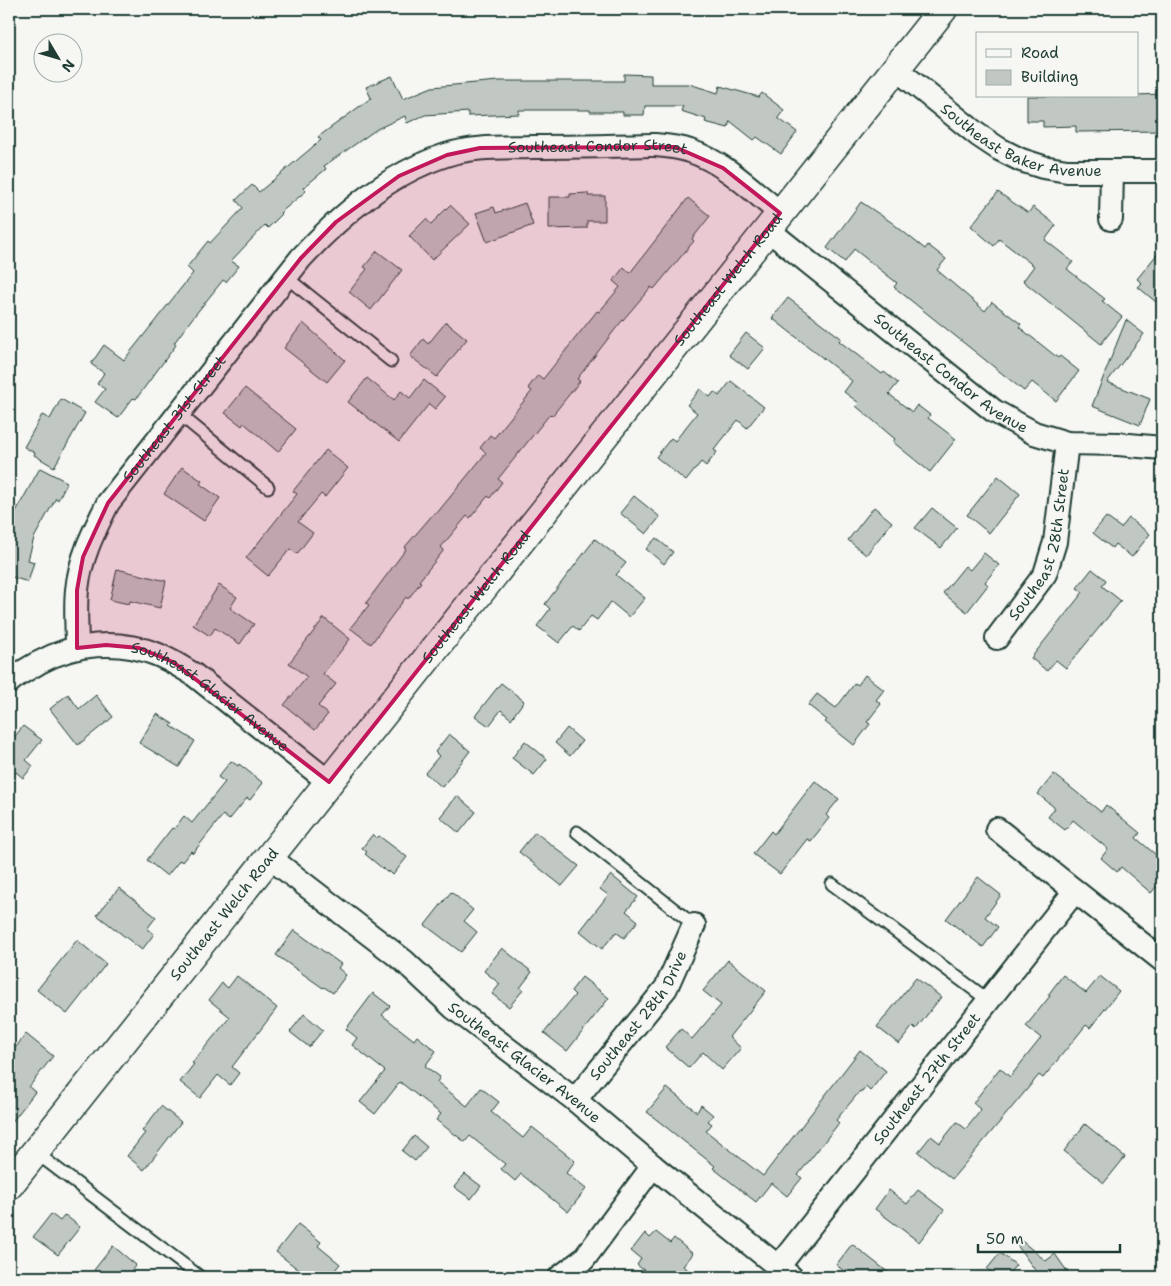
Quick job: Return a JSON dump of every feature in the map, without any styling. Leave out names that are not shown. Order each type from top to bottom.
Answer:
[{"type":"street","name":"Southeast Welch Road","points":[[9,1184],[942,9]]},
{"type":"street","name":"Southeast Baker Avenue","points":[[895,68],[978,135],[999,149],[1021,160],[1043,167],[1067,171],[1162,171]]},
{"type":"street","name":"Southeast Condor Street","points":[[399,176],[447,155],[480,148],[665,146],[691,151],[723,168],[774,221]]},
{"type":"street","points":[[1111,219],[1112,171]]},
{"type":"street","name":"Southeast 31st Street","points":[[77,648],[77,590],[84,556],[108,503],[301,258],[336,222],[363,200],[399,176]]},
{"type":"street","name":"Southeast Condor Avenue","points":[[774,221],[994,411],[1034,433],[1068,443],[1108,443],[1162,448]]},
{"type":"street","name":"Southeast 28th Street","points":[[997,638],[1045,574],[1056,542],[1068,443]]},
{"type":"street","name":"Southeast Glacier Avenue","points":[[77,648],[106,645],[139,648],[173,662],[193,674],[329,782]]},
{"type":"street","points":[[9,682],[15,676],[54,654],[77,648]]},
{"type":"street","points":[[997,829],[1162,960]]},
{"type":"street","name":"Southeast Glacier Avenue","points":[[269,857],[404,961],[454,1008],[575,1100],[653,1166],[785,1272]]},
{"type":"street","name":"Southeast 27th Street","points":[[785,1272],[988,1000],[1075,891]]},
{"type":"street","name":"Southeast 28th Drive","points":[[575,1100],[666,988],[694,925]]},
{"type":"street","points":[[560,1277],[584,1259],[653,1166]]},
{"type":"lane","points":[[286,277],[391,361]]},
{"type":"lane","points":[[178,414],[268,487]]},
{"type":"lane","points":[[577,832],[694,925]]},
{"type":"lane","points":[[832,884],[988,1000]]},
{"type":"lane","points":[[35,1152],[200,1277]]},
{"type":"highlighted area","points":[[675,147],[723,168],[780,213],[329,782],[173,662],[139,648],[106,645],[77,648],[77,590],[83,557],[108,503],[301,258],[336,222],[399,176],[447,155],[480,148]]},
{"type":"building","points":[[624,74],[651,75],[651,84],[689,84],[718,93],[720,86],[759,97],[762,93],[784,110],[778,118],[797,132],[781,154],[757,137],[754,140],[730,121],[728,128],[705,122],[706,119],[681,111],[683,106],[645,106],[644,115],[623,115],[623,112],[590,112],[590,110],[519,110],[519,114],[468,116],[468,112],[425,115],[407,123],[405,116],[377,129],[324,166],[326,169],[303,188],[306,191],[280,213],[282,214],[268,228],[265,225],[231,261],[239,266],[226,282],[223,280],[191,320],[174,343],[176,345],[136,399],[133,398],[118,418],[95,402],[105,389],[97,384],[104,373],[91,364],[104,345],[124,360],[193,273],[187,267],[208,241],[210,243],[243,208],[236,200],[252,185],[259,192],[321,140],[318,137],[371,98],[366,87],[392,76],[403,99],[432,87],[498,81],[624,81]]},
{"type":"building","points":[[1162,94],[1162,131],[1076,132],[1076,126],[1043,127],[1043,121],[1027,121],[1027,98],[1138,98],[1138,95]]},
{"type":"building","points":[[998,192],[1028,213],[1033,207],[1056,225],[1045,240],[1073,262],[1067,269],[1105,299],[1102,301],[1122,317],[1101,344],[1023,281],[1034,266],[999,239],[994,246],[971,226]]},
{"type":"building","points":[[588,193],[588,196],[605,196],[605,221],[587,221],[587,228],[549,229],[549,197],[570,197],[570,194]]},
{"type":"building","points":[[688,198],[710,216],[692,239],[694,241],[654,289],[651,287],[617,327],[577,379],[580,381],[552,416],[550,414],[498,479],[502,482],[490,498],[488,496],[470,518],[467,516],[441,547],[444,550],[419,581],[421,582],[408,599],[406,597],[371,644],[350,628],[369,605],[366,603],[406,549],[404,548],[435,512],[437,513],[486,453],[480,448],[490,435],[494,438],[532,391],[528,388],[538,375],[543,379],[597,311],[599,312],[620,287],[613,281],[624,267],[630,273]]},
{"type":"building","points":[[861,202],[891,222],[925,249],[928,245],[946,259],[937,270],[985,311],[992,302],[1021,324],[1019,327],[1058,358],[1060,356],[1079,371],[1056,401],[1032,382],[1024,391],[894,287],[897,283],[854,249],[845,262],[827,248]]},
{"type":"building","points":[[525,203],[533,225],[487,242],[476,213],[494,207],[496,213]]},
{"type":"building","points":[[450,205],[470,224],[432,260],[409,236],[426,219],[431,224]]},
{"type":"building","points":[[1162,248],[1162,307],[1138,287],[1142,283],[1137,279]]},
{"type":"building","points":[[377,251],[402,270],[371,310],[349,292],[367,269],[364,267]]},
{"type":"building","points":[[788,298],[841,338],[839,341],[882,374],[884,372],[898,383],[889,394],[912,412],[917,405],[930,415],[928,418],[956,439],[930,472],[893,442],[895,439],[856,406],[859,403],[844,392],[852,381],[772,318]]},
{"type":"building","points":[[1126,320],[1144,334],[1107,382],[1150,399],[1140,425],[1092,406]]},
{"type":"building","points":[[446,322],[467,339],[437,377],[410,356],[423,339],[428,344]]},
{"type":"building","points":[[303,323],[345,360],[327,382],[284,348]]},
{"type":"building","points":[[746,333],[765,348],[748,369],[729,355]]},
{"type":"building","points":[[367,378],[394,400],[401,391],[410,398],[424,380],[445,397],[435,409],[429,404],[399,442],[348,402]]},
{"type":"building","points":[[731,381],[764,407],[747,428],[738,420],[714,450],[717,452],[706,466],[701,462],[686,481],[656,457],[671,438],[675,441],[697,413],[687,405],[700,389],[710,397],[714,392],[719,396]]},
{"type":"building","points":[[245,388],[296,429],[278,452],[244,423],[242,426],[225,413]]},
{"type":"building","points":[[61,399],[85,413],[54,467],[24,447],[42,415],[50,419]]},
{"type":"building","points":[[326,450],[348,468],[325,497],[321,494],[298,522],[313,533],[297,554],[290,549],[268,576],[246,558],[297,494],[293,491]]},
{"type":"building","points":[[182,467],[202,481],[200,484],[220,498],[204,521],[164,494]]},
{"type":"building","points":[[40,468],[67,482],[34,538],[28,560],[34,562],[28,582],[9,576],[9,524]]},
{"type":"building","points":[[998,476],[1020,494],[989,533],[967,515]]},
{"type":"building","points":[[634,496],[660,517],[646,534],[620,513]]},
{"type":"building","points":[[874,507],[892,522],[866,555],[848,540]]},
{"type":"building","points":[[932,508],[957,528],[941,548],[915,528]]},
{"type":"building","points":[[1106,517],[1121,528],[1129,518],[1150,534],[1132,557],[1115,544],[1112,548],[1093,533]]},
{"type":"building","points":[[656,538],[673,552],[664,564],[646,549]]},
{"type":"building","points":[[595,539],[626,563],[616,575],[645,598],[629,617],[611,602],[597,620],[591,616],[579,631],[573,626],[559,643],[537,626],[550,609],[545,604]]},
{"type":"building","points":[[984,553],[999,565],[985,582],[988,585],[967,612],[943,593],[965,566],[970,570]]},
{"type":"building","points":[[117,569],[166,581],[160,608],[130,601],[129,604],[110,600]]},
{"type":"building","points":[[1092,569],[1106,580],[1102,586],[1121,601],[1066,668],[1056,660],[1047,671],[1031,658],[1083,592],[1077,588]]},
{"type":"building","points":[[219,585],[237,597],[230,608],[254,624],[240,644],[215,628],[210,636],[193,625]]},
{"type":"building","points":[[324,618],[350,639],[323,674],[336,684],[318,706],[328,714],[315,730],[284,705],[307,677],[289,663]]},
{"type":"building","points":[[865,675],[884,690],[876,700],[881,704],[867,722],[870,724],[854,745],[825,722],[827,720],[808,705],[817,694],[836,708],[855,683],[858,685]]},
{"type":"building","points":[[501,683],[524,701],[511,719],[501,710],[489,726],[475,716]]},
{"type":"building","points":[[68,694],[79,709],[96,695],[113,717],[78,745],[50,709]]},
{"type":"building","points":[[157,714],[173,724],[171,726],[195,741],[179,767],[139,743]]},
{"type":"building","points":[[23,726],[42,740],[26,760],[33,766],[23,778],[16,772],[9,781],[9,744]]},
{"type":"building","points":[[567,728],[582,741],[570,756],[555,743]]},
{"type":"building","points":[[449,734],[470,751],[442,787],[425,773],[439,756],[435,752]]},
{"type":"building","points":[[525,741],[547,759],[534,775],[512,758]]},
{"type":"building","points":[[231,761],[238,766],[239,764],[263,783],[250,800],[247,798],[229,820],[223,815],[193,853],[191,851],[182,862],[180,860],[167,876],[147,860],[184,816],[192,823],[225,782],[218,777]]},
{"type":"building","points":[[1054,774],[1101,812],[1106,805],[1140,833],[1136,838],[1162,860],[1162,892],[1156,887],[1151,893],[1121,867],[1117,872],[1101,858],[1108,849],[1073,820],[1065,830],[1048,817],[1055,808],[1038,794]]},
{"type":"building","points":[[815,781],[839,799],[826,815],[829,818],[811,841],[807,839],[780,874],[753,854],[771,831],[774,834]]},
{"type":"building","points":[[457,796],[476,812],[459,833],[440,817]]},
{"type":"building","points":[[535,832],[579,866],[562,886],[519,852]]},
{"type":"building","points":[[373,834],[377,838],[379,836],[407,857],[393,875],[365,854],[367,852],[362,848]]},
{"type":"building","points":[[611,875],[638,897],[626,911],[638,921],[624,938],[616,932],[602,949],[580,931],[608,895],[600,889]]},
{"type":"building","points":[[978,877],[1001,895],[985,917],[998,927],[983,947],[946,919]]},
{"type":"building","points":[[119,888],[156,917],[147,929],[154,934],[142,950],[97,915]]},
{"type":"building","points":[[451,892],[473,910],[464,921],[477,932],[461,952],[425,925]]},
{"type":"building","points":[[294,930],[341,964],[338,968],[346,975],[333,993],[276,955]]},
{"type":"building","points":[[77,940],[106,964],[67,1014],[37,990]]},
{"type":"building","points":[[502,948],[532,972],[520,988],[523,990],[509,1007],[492,994],[500,984],[484,971]]},
{"type":"building","points":[[728,960],[766,991],[729,1037],[741,1048],[722,1070],[703,1052],[689,1068],[665,1047],[681,1029],[692,1039],[721,1005],[703,991]]},
{"type":"building","points":[[1063,975],[1086,993],[1100,976],[1119,991],[1090,1028],[1086,1025],[1043,1078],[1039,1075],[952,1179],[918,1152],[931,1136],[940,1143],[957,1122],[966,1129],[981,1110],[973,1103],[1000,1068],[1010,1077],[1041,1038],[1026,1026],[1050,996],[1048,995]]},
{"type":"building","points":[[237,976],[277,1008],[232,1067],[239,1073],[230,1085],[218,1075],[200,1098],[180,1082],[194,1064],[192,1063],[230,1017],[209,1000],[222,983],[228,988]]},
{"type":"building","points":[[582,977],[609,998],[567,1051],[544,1033],[575,995],[571,991]]},
{"type":"building","points":[[916,978],[941,997],[916,1029],[913,1026],[899,1044],[877,1027]]},
{"type":"building","points":[[373,993],[390,1006],[382,1015],[414,1040],[417,1036],[436,1051],[425,1066],[440,1077],[437,1082],[467,1106],[481,1088],[499,1102],[491,1112],[523,1138],[532,1127],[575,1161],[566,1173],[586,1189],[568,1212],[521,1174],[515,1181],[501,1169],[505,1164],[470,1136],[465,1142],[436,1120],[441,1114],[400,1082],[375,1114],[360,1102],[385,1071],[352,1045],[357,1038],[346,1029]]},
{"type":"building","points":[[304,1014],[323,1030],[309,1047],[290,1032]]},
{"type":"building","points":[[26,1034],[53,1056],[29,1087],[35,1092],[9,1126],[9,1056]]},
{"type":"building","points":[[860,1050],[886,1071],[870,1091],[866,1087],[862,1092],[860,1091],[836,1120],[839,1123],[798,1175],[802,1178],[787,1196],[771,1183],[756,1202],[713,1168],[715,1166],[647,1112],[667,1088],[697,1112],[701,1105],[713,1115],[708,1121],[712,1124],[706,1131],[763,1176]]},
{"type":"building","points":[[161,1106],[181,1122],[144,1170],[127,1156],[145,1133],[142,1131]]},
{"type":"building","points":[[1085,1124],[1125,1157],[1104,1183],[1064,1151]]},
{"type":"building","points":[[414,1136],[427,1147],[415,1161],[402,1151]]},
{"type":"building","points":[[465,1174],[481,1186],[471,1199],[454,1187]]},
{"type":"building","points":[[889,1190],[907,1204],[918,1190],[944,1210],[919,1242],[875,1209]]},
{"type":"building","points":[[51,1214],[60,1221],[65,1215],[80,1227],[58,1255],[33,1237]]},
{"type":"building","points":[[298,1224],[321,1242],[318,1246],[340,1264],[329,1277],[308,1277],[276,1252]]},
{"type":"building","points":[[656,1232],[670,1243],[674,1238],[693,1254],[683,1266],[698,1277],[653,1277],[637,1265],[641,1259],[631,1251],[645,1233],[650,1238]]},
{"type":"building","points":[[1018,1238],[1046,1261],[1055,1254],[1071,1277],[1040,1277],[1014,1241]]},
{"type":"building","points":[[852,1244],[894,1277],[852,1277],[836,1265]]},
{"type":"building","points":[[113,1246],[136,1265],[126,1277],[103,1277],[94,1270]]},
{"type":"building","points":[[1000,1253],[1016,1265],[1006,1277],[997,1277],[987,1269]]}]
